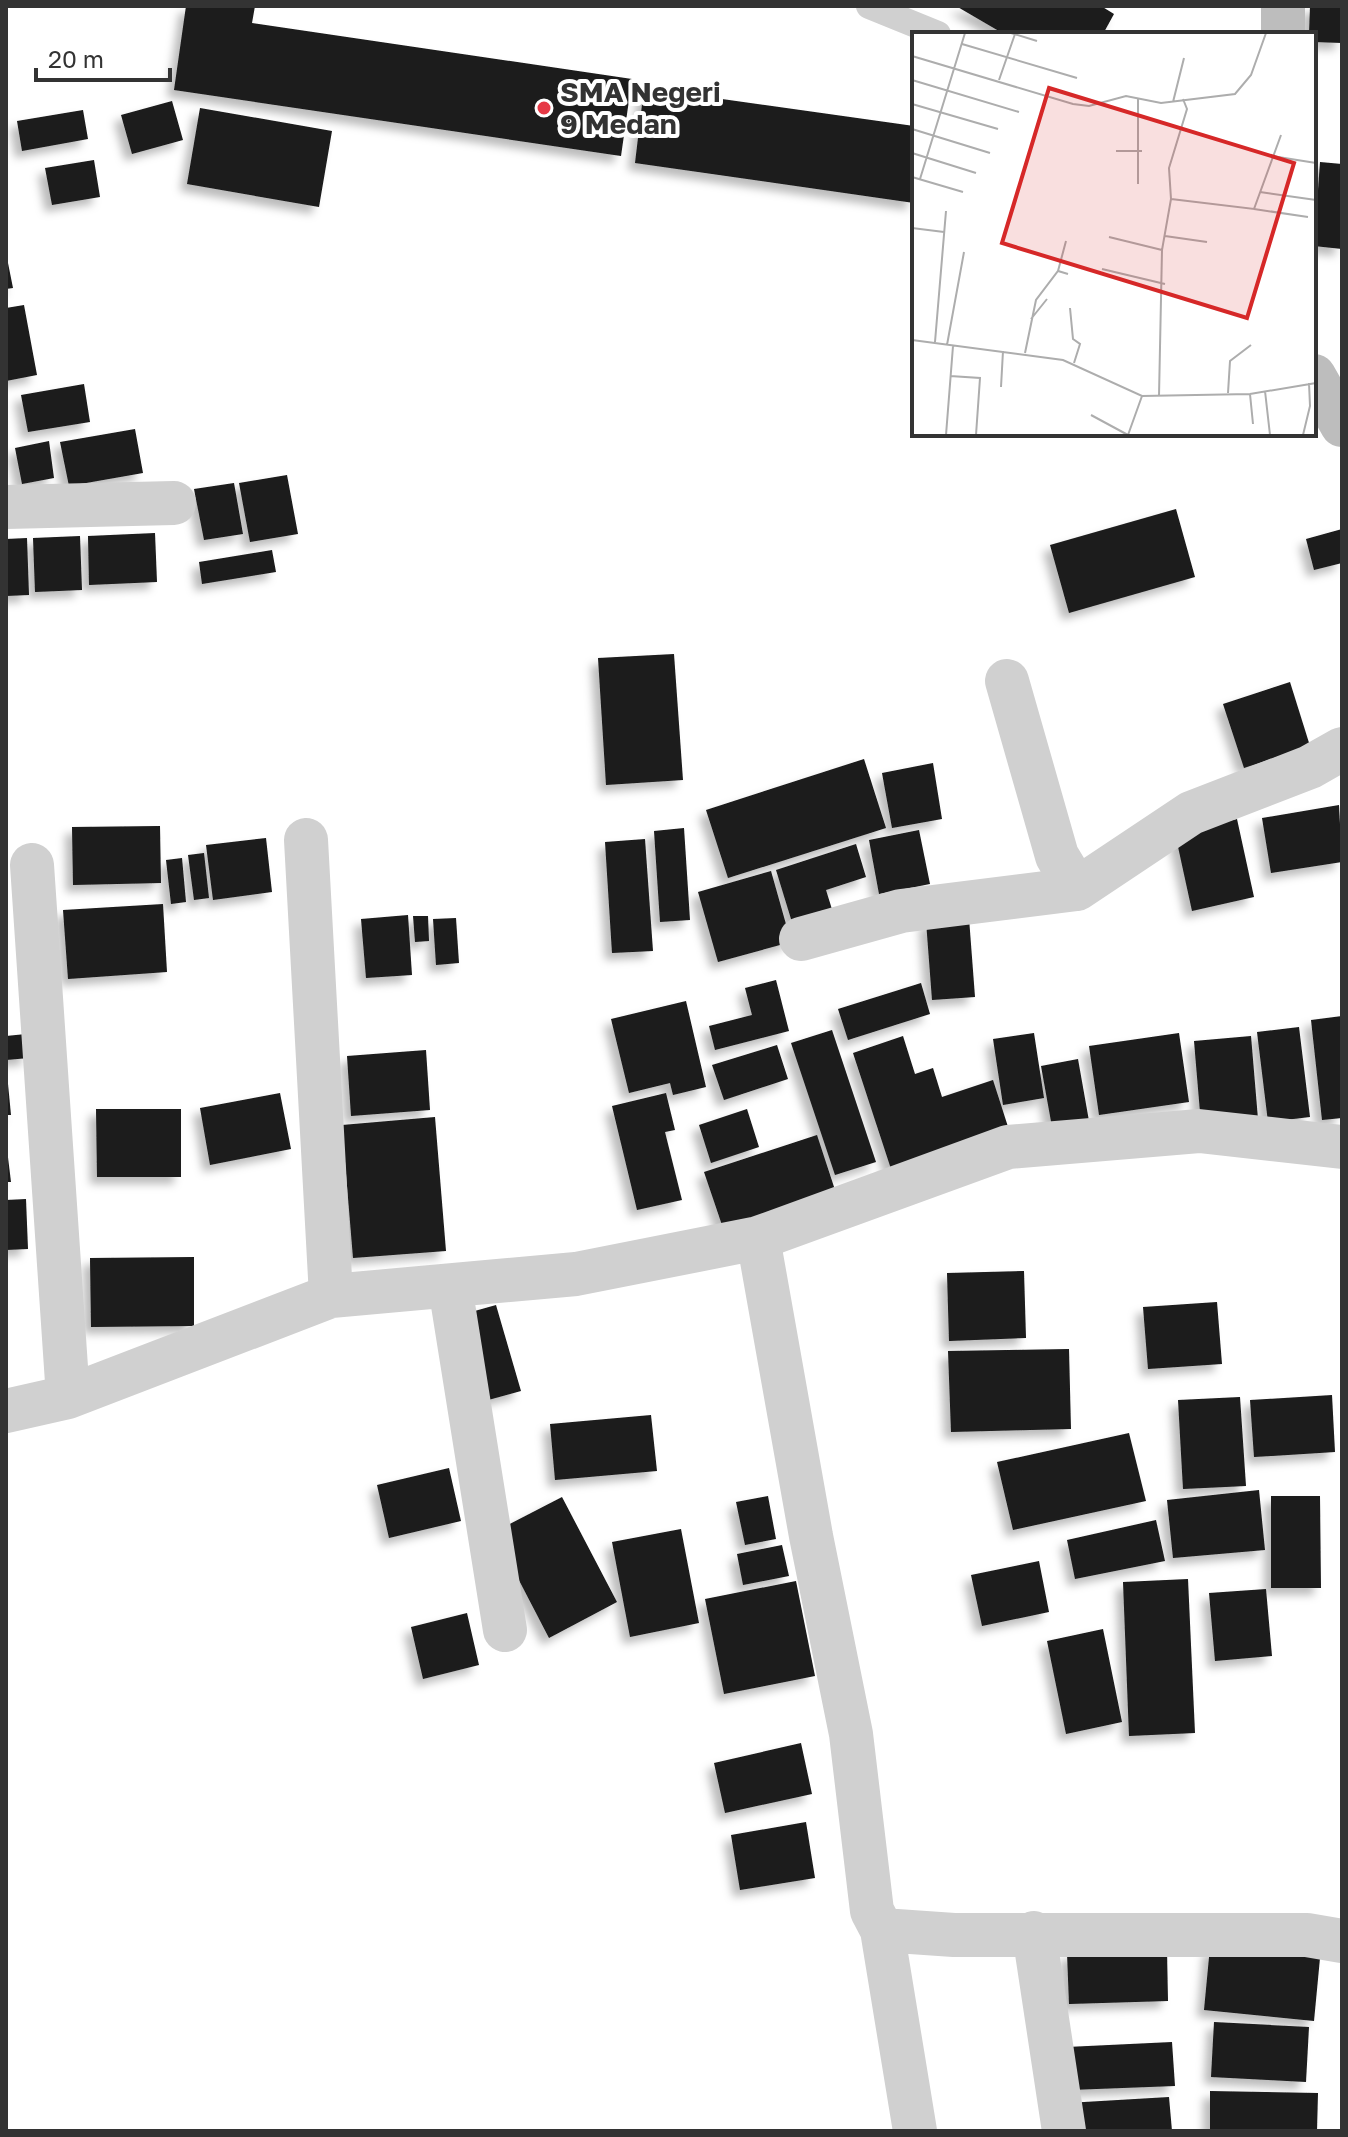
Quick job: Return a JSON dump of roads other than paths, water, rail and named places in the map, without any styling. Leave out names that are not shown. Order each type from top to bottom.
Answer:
[{"type":"street","points":[[1283,6],[1283,32]]},
{"type":"street","points":[[1316,380],[1342,425]]},
{"type":"street","points":[[6,507],[174,503]]},
{"type":"street","points":[[1007,681],[1057,856],[1077,889]]},
{"type":"street","points":[[801,939],[901,911],[1077,889],[1191,813],[1310,767],[1342,749]]},
{"type":"street","points":[[306,840],[331,1296]]},
{"type":"street","points":[[32,865],[68,1397]]},
{"type":"street","points":[[6,1411],[68,1397],[331,1296],[576,1274],[758,1238],[1008,1147],[1199,1131],[1342,1147]]},
{"type":"street","points":[[758,1238],[811,1536],[851,1734],[872,1911],[882,1930],[915,2131]]},
{"type":"street","points":[[450,1286],[505,1630]]},
{"type":"street","points":[[882,1930],[954,1935],[1307,1935],[1342,1941]]},
{"type":"street","points":[[1034,1933],[1064,2131]]},
{"type":"lane","points":[[869,6],[933,32]]},
{"type":"place","name":"SMA Negeri 9 Medan","points":[[544,108]]}]
